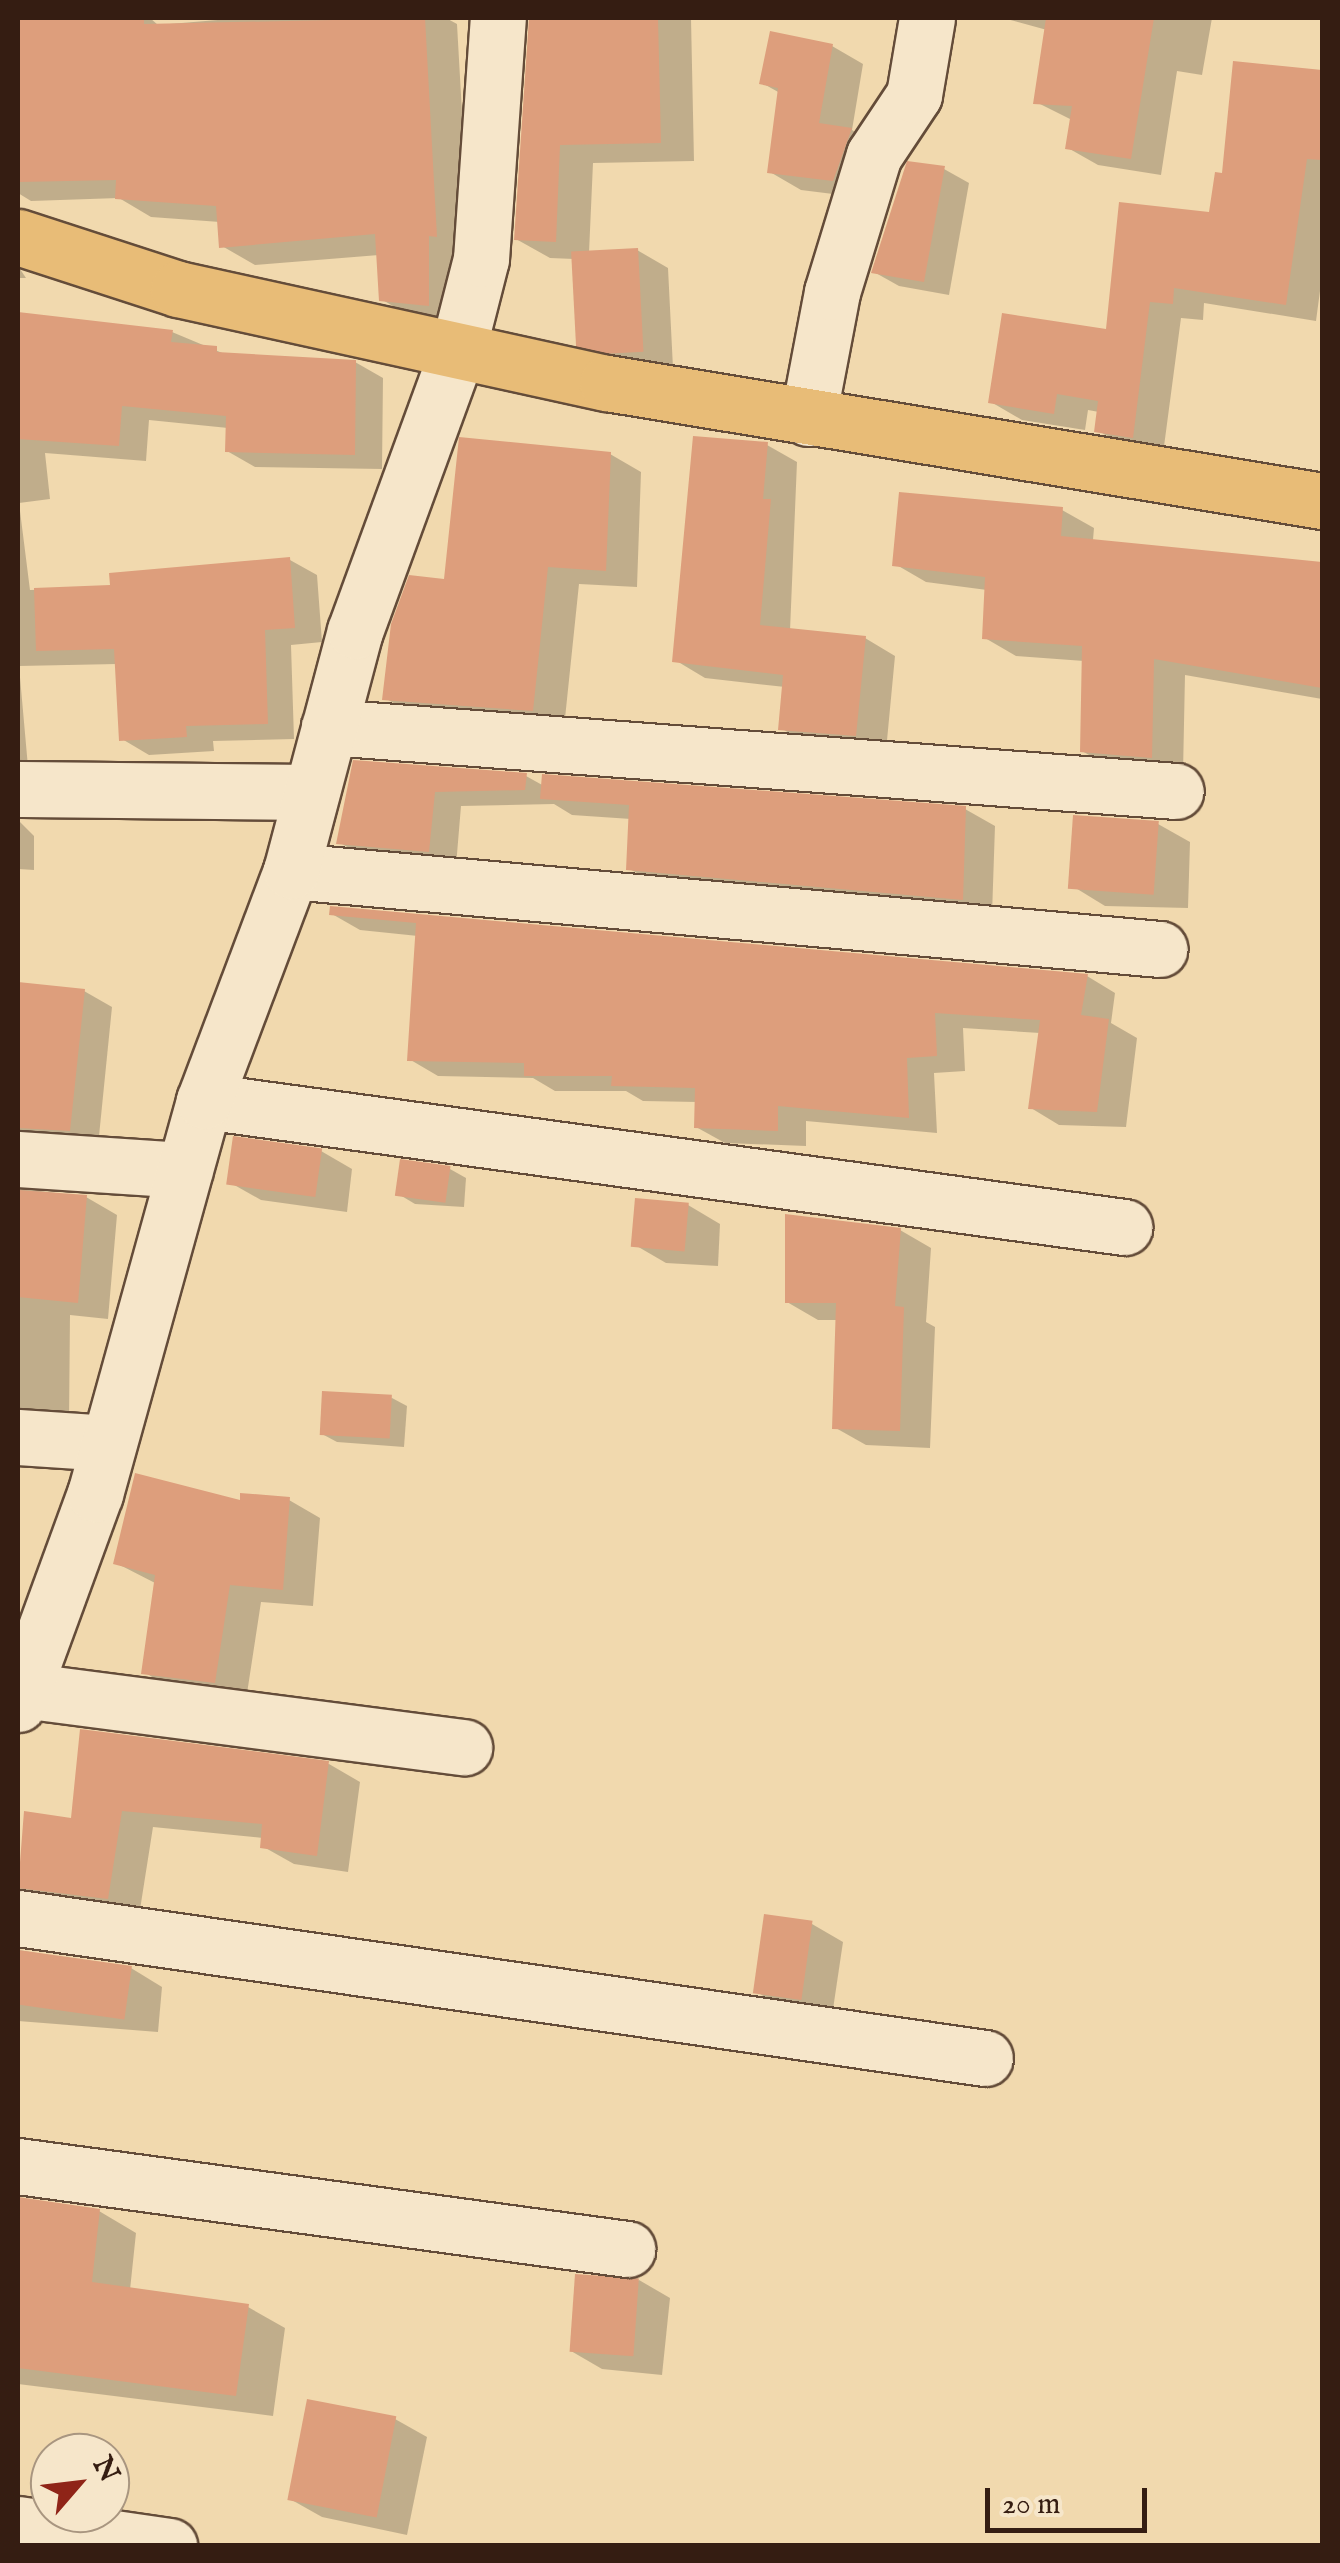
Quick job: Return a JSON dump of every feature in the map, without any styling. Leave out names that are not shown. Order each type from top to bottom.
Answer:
[{"type":"main road","points":[[18,236],[178,289],[458,349],[808,418],[1322,501]]},
{"type":"street","points":[[464,1747],[20,1697],[108,1443],[204,1101],[291,871],[308,792],[356,631],[458,349],[481,259],[498,18]]},
{"type":"street","points":[[808,418],[838,274],[874,155],[914,95],[927,18]]},
{"type":"street","points":[[330,727],[1176,790]]},
{"type":"street","points":[[18,789],[308,792]]},
{"type":"street","points":[[291,871],[1160,949]]},
{"type":"street","points":[[204,1101],[1124,1227]]},
{"type":"street","points":[[18,1158],[184,1170]]},
{"type":"street","points":[[18,1437],[108,1443]]},
{"type":"street","points":[[18,1918],[984,2058]]},
{"type":"street","points":[[18,2166],[627,2249]]},
{"type":"street","points":[[18,2524],[170,2546]]},
{"type":"building","points":[[18,18],[144,18],[144,24],[425,18],[437,237],[429,236],[429,306],[379,301],[375,234],[219,248],[216,206],[115,199],[116,180],[18,182]]},
{"type":"building","points":[[529,18],[658,18],[661,143],[560,145],[556,242],[514,240]]},
{"type":"building","points":[[1046,18],[1154,18],[1131,159],[1065,149],[1072,106],[1033,104]]},
{"type":"building","points":[[770,31],[833,44],[819,123],[852,128],[833,181],[767,173],[778,88],[759,84]]},
{"type":"building","points":[[1233,61],[1322,70],[1322,160],[1307,159],[1286,305],[1174,288],[1173,304],[1150,302],[1133,438],[1094,432],[1098,401],[1057,394],[1054,414],[988,403],[1002,313],[1106,329],[1119,202],[1209,212],[1215,172],[1222,173]]},
{"type":"building","points":[[907,161],[945,166],[924,282],[871,273]]},
{"type":"building","points":[[638,248],[643,352],[577,355],[571,252]]},
{"type":"building","points":[[18,312],[173,330],[171,342],[217,346],[217,352],[356,360],[355,455],[225,452],[226,416],[122,406],[119,446],[18,439]]},
{"type":"building","points":[[693,436],[768,442],[763,499],[771,499],[760,625],[866,636],[856,736],[778,730],[783,675],[672,662]]},
{"type":"building","points":[[459,437],[611,452],[606,571],[548,567],[533,711],[382,700],[391,624],[409,575],[444,579]]},
{"type":"building","points":[[899,492],[1063,507],[1061,536],[1322,562],[1322,688],[1154,659],[1152,758],[1080,752],[1082,646],[982,639],[985,577],[892,566]]},
{"type":"building","points":[[290,557],[295,628],[265,630],[268,724],[186,726],[187,737],[119,741],[114,649],[36,651],[34,588],[110,585],[109,573]]},
{"type":"building","points":[[353,760],[527,773],[525,790],[435,792],[429,852],[336,844]]},
{"type":"building","points":[[542,774],[966,806],[963,900],[626,870],[629,805],[540,799]]},
{"type":"building","points":[[1073,815],[1159,821],[1154,895],[1068,889]]},
{"type":"building","points":[[330,906],[1088,974],[1081,1015],[1109,1019],[1097,1112],[1028,1109],[1040,1020],[935,1013],[937,1056],[907,1058],[909,1118],[778,1106],[778,1131],[694,1128],[695,1088],[611,1086],[612,1076],[524,1076],[524,1063],[407,1061],[416,923],[329,915]]},
{"type":"building","points":[[18,982],[85,989],[70,1131],[18,1128]]},
{"type":"building","points":[[233,1136],[322,1149],[315,1197],[226,1185]]},
{"type":"building","points":[[400,1159],[451,1166],[445,1203],[395,1196]]},
{"type":"building","points":[[18,1190],[87,1195],[78,1303],[18,1297]]},
{"type":"building","points":[[635,1198],[689,1203],[685,1252],[631,1247]]},
{"type":"building","points":[[785,1214],[901,1228],[895,1306],[904,1307],[900,1431],[832,1429],[836,1303],[785,1303]]},
{"type":"building","points":[[322,1391],[392,1395],[390,1439],[320,1435]]},
{"type":"building","points":[[135,1473],[240,1500],[240,1493],[290,1497],[283,1590],[230,1585],[215,1683],[141,1674],[155,1575],[113,1564]]},
{"type":"building","points":[[80,1729],[329,1761],[317,1856],[260,1848],[262,1824],[122,1811],[108,1899],[18,1888],[24,1811],[71,1818]]},
{"type":"building","points":[[764,1914],[813,1921],[801,2000],[753,1993]]},
{"type":"building","points":[[18,1950],[132,1966],[124,2019],[18,2005]]},
{"type":"building","points":[[18,2197],[100,2209],[92,2282],[249,2304],[236,2396],[18,2368]]},
{"type":"building","points":[[575,2274],[639,2278],[633,2356],[570,2352]]},
{"type":"building","points":[[307,2399],[396,2416],[377,2517],[287,2500]]}]
